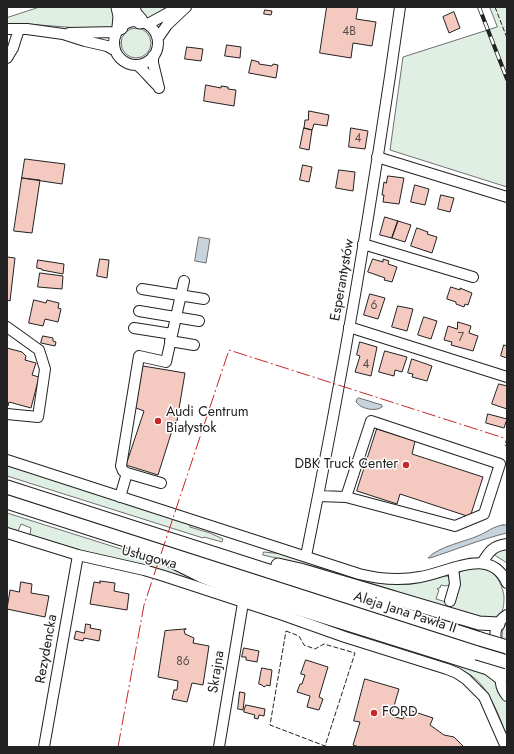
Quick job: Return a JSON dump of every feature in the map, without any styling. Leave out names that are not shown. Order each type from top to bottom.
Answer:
[{"type":"highway","points":[[118,29],[121,16],[119,7]]},
{"type":"highway","points":[[132,7],[134,14],[144,22]]},
{"type":"main road","points":[[7,487],[235,559],[300,570],[479,623],[498,624]]},
{"type":"main road","points":[[7,502],[139,544],[202,576],[233,588],[488,668],[500,677]]},
{"type":"main road","name":"Aleja Jana Pawła II","points":[[139,544],[507,662]]},
{"type":"main road","name":"Aleja Jana Pawła II","points":[[235,559],[507,647]]},
{"type":"street","points":[[144,22],[154,30],[158,38],[158,48],[146,63],[137,65],[127,64],[119,58],[114,50],[113,41],[118,29],[127,22],[144,22],[179,7]]},
{"type":"street","points":[[158,38],[167,25],[186,7]]},
{"type":"street","name":"Esperantystów","points":[[306,556],[349,327],[400,7]]},
{"type":"street","points":[[7,30],[18,29],[63,34],[107,46],[114,50]]},
{"type":"street","points":[[7,58],[13,48],[18,29]]},
{"type":"street","points":[[63,34],[118,29]]},
{"type":"street","points":[[137,65],[158,87],[153,56]]},
{"type":"street","points":[[377,157],[507,197]]},
{"type":"street","points":[[363,244],[473,277]]},
{"type":"street","points":[[161,483],[127,473],[123,471],[121,466],[139,356],[166,362],[184,281]]},
{"type":"street","points":[[142,289],[204,299]]},
{"type":"street","points":[[139,311],[199,321]]},
{"type":"street","points":[[7,327],[39,350],[45,369],[38,417],[7,414]]},
{"type":"street","points":[[349,327],[507,377]]},
{"type":"street","points":[[134,328],[194,345]]},
{"type":"street","points":[[318,496],[346,497],[455,526],[484,514],[504,463],[371,421],[346,497]]},
{"type":"street","points":[[7,460],[359,574],[390,579],[421,577],[466,564],[482,563],[490,565],[500,572],[507,583]]},
{"type":"street","points":[[120,497],[127,473]]},
{"type":"street","name":"Usługowa","points":[[7,533],[78,555],[144,570],[457,673],[466,679],[484,697],[506,747]]},
{"type":"street","points":[[482,563],[490,550],[502,544],[507,544]]},
{"type":"street","name":"Rezydencka","points":[[44,747],[78,555]]},
{"type":"street","points":[[450,601],[455,584],[453,568]]},
{"type":"street","name":"Skrajna","points":[[219,747],[243,602]]},
{"type":"street","points":[[507,615],[503,617],[498,624],[495,634],[496,640],[504,657],[500,677],[501,685],[507,696]]},
{"type":"green space","points":[[40,7],[115,7],[115,22],[110,29],[104,30],[27,24],[7,24],[7,18]]},
{"type":"green space","points":[[136,7],[167,7],[151,18],[144,17]]},
{"type":"green space","points":[[490,7],[507,7],[507,187],[390,150],[403,57],[497,27]]},
{"type":"green space","points":[[136,28],[147,32],[151,43],[147,54],[136,58],[125,54],[121,43],[125,32]]},
{"type":"green space","points":[[7,465],[190,524],[190,527],[223,539],[222,542],[203,538],[7,476]]},
{"type":"green space","points":[[7,492],[482,644],[483,648],[7,496]]},
{"type":"green space","points":[[7,513],[140,555],[210,586],[152,567],[93,554],[30,535],[31,528],[21,524],[18,531],[7,528]]},
{"type":"green space","points":[[501,549],[507,549],[507,563],[493,554]]},
{"type":"green space","points":[[264,552],[283,554],[357,577],[448,576],[451,584],[446,586],[441,585],[440,588],[437,589],[439,590],[436,599],[453,604],[459,573],[470,569],[483,569],[493,574],[500,583],[504,596],[503,608],[497,616],[486,619],[396,593],[396,591],[324,569],[263,555]]},
{"type":"green space","points":[[312,619],[487,673],[496,682],[507,702],[507,737],[489,695],[478,681],[469,674],[450,664],[344,632]]},
{"type":"green space","points":[[507,623],[507,651],[502,633],[504,626]]},
{"type":"shaded area","points":[[199,237],[210,239],[206,263],[195,261]]},
{"type":"shaded area","points":[[359,398],[382,405],[382,407],[379,409],[365,408],[356,402]]},
{"type":"shaded area","points":[[503,525],[507,525],[507,533],[428,558],[445,547],[474,538]]},
{"type":"building","points":[[327,7],[358,7],[356,19],[376,22],[372,46],[353,43],[351,58],[320,53]]},
{"type":"building","points":[[265,10],[272,11],[271,15],[264,14]]},
{"type":"building","points":[[454,12],[460,28],[449,33],[443,17]]},
{"type":"building","points":[[227,45],[241,47],[240,58],[225,56]]},
{"type":"building","points":[[187,47],[203,49],[201,61],[185,59]]},
{"type":"building","points":[[252,60],[259,62],[259,64],[272,66],[273,64],[278,65],[276,78],[249,73]]},
{"type":"building","points":[[206,85],[221,88],[221,86],[228,87],[228,89],[236,90],[234,106],[204,101]]},
{"type":"building","points":[[309,111],[329,115],[327,126],[314,124],[312,130],[304,128],[305,120],[308,120]]},
{"type":"building","points":[[304,128],[312,130],[309,150],[300,148]]},
{"type":"building","points":[[351,128],[368,131],[365,149],[349,147]]},
{"type":"building","points":[[25,159],[65,164],[62,184],[22,178]]},
{"type":"building","points":[[303,165],[312,167],[309,182],[300,180]]},
{"type":"building","points":[[339,170],[355,172],[353,191],[336,188]]},
{"type":"building","points":[[388,176],[404,178],[399,204],[383,202],[384,195],[382,195],[384,182],[386,183]]},
{"type":"building","points":[[22,178],[40,180],[32,233],[14,231]]},
{"type":"building","points":[[415,185],[429,189],[425,205],[411,202]]},
{"type":"building","points":[[441,195],[454,198],[450,212],[438,209]]},
{"type":"building","points":[[385,217],[398,221],[392,238],[380,235]]},
{"type":"building","points":[[398,221],[411,225],[405,242],[392,238]]},
{"type":"building","points":[[417,228],[428,232],[427,234],[437,237],[432,253],[411,246]]},
{"type":"building","points":[[7,257],[15,258],[10,301],[7,300]]},
{"type":"building","points":[[100,259],[109,260],[107,278],[97,276]]},
{"type":"building","points":[[373,259],[383,262],[383,259],[389,261],[388,264],[397,267],[392,282],[384,280],[385,278],[368,272]]},
{"type":"building","points":[[38,260],[64,264],[63,274],[37,268]]},
{"type":"building","points":[[40,273],[63,276],[62,289],[38,287]]},
{"type":"building","points":[[451,287],[460,290],[460,288],[472,293],[468,305],[465,304],[464,307],[447,299]]},
{"type":"building","points":[[370,294],[385,298],[378,319],[364,315]]},
{"type":"building","points":[[34,300],[46,303],[47,300],[59,303],[58,308],[61,309],[58,322],[45,319],[43,326],[29,323]]},
{"type":"building","points":[[398,306],[413,309],[407,331],[392,327]]},
{"type":"building","points":[[424,317],[437,321],[431,339],[418,335]]},
{"type":"building","points":[[458,322],[471,326],[469,333],[478,336],[473,351],[451,345],[452,342],[444,340],[448,326],[457,329]]},
{"type":"building","points":[[43,336],[53,338],[53,341],[56,342],[55,346],[41,343]]},
{"type":"building","points":[[360,342],[377,347],[371,376],[355,372],[360,356],[357,355]]},
{"type":"building","points":[[504,345],[507,346],[507,358],[501,356]]},
{"type":"building","points":[[7,348],[22,352],[26,356],[25,360],[36,363],[32,375],[39,377],[31,408],[9,402],[7,406]]},
{"type":"building","points":[[385,351],[407,357],[402,372],[395,370],[394,376],[379,372]]},
{"type":"building","points":[[412,359],[432,366],[427,381],[412,377],[413,374],[408,373]]},
{"type":"building","name":"Audi Centrum Białystok","points":[[143,366],[185,373],[177,421],[175,421],[158,475],[126,465],[144,411],[136,408]]},
{"type":"building","points":[[499,384],[507,386],[507,409],[492,404]]},
{"type":"building","points":[[488,414],[507,419],[504,428],[486,423]]},
{"type":"building","name":"DBK Truck Center","points":[[377,429],[415,441],[412,454],[483,477],[470,517],[400,494],[397,504],[357,491]]},
{"type":"building","points":[[100,581],[115,583],[114,591],[129,594],[127,610],[90,604],[94,582],[100,583]]},
{"type":"building","points":[[21,582],[32,584],[31,593],[49,596],[45,617],[7,609],[10,590],[19,592]]},
{"type":"building","points":[[86,624],[91,625],[90,628],[101,630],[99,641],[84,638],[83,641],[74,639],[76,631],[84,633]]},
{"type":"building","points":[[186,629],[184,630],[185,634],[194,638],[193,643],[209,646],[203,685],[192,683],[187,702],[172,699],[174,690],[177,690],[178,681],[158,677],[165,631]]},
{"type":"building","points":[[244,648],[259,651],[257,662],[246,660],[246,657],[242,657]]},
{"type":"building","points":[[306,660],[328,667],[319,697],[323,699],[319,710],[307,707],[310,696],[297,692],[305,675],[301,674]]},
{"type":"building","points":[[262,668],[272,670],[270,686],[267,685],[264,687],[259,684]]},
{"type":"building","name":"FORD","points":[[365,679],[399,689],[391,716],[403,719],[406,709],[433,718],[430,725],[444,735],[454,737],[464,747],[359,747],[353,745],[360,722],[354,721]]},
{"type":"building","points":[[240,692],[245,693],[243,710],[238,709]]},
{"type":"building","points":[[246,705],[265,709],[264,716],[259,715],[258,719],[254,718],[255,715],[244,712]]},
{"type":"railway","points":[[479,7],[507,79]]},
{"type":"fence","points":[[495,7],[507,38]]},
{"type":"fence","points":[[507,438],[505,445],[507,446]]},
{"type":"fence","points":[[286,631],[299,636],[304,645],[315,649],[324,644],[355,653],[325,746],[270,725],[286,631]]},
{"type":"power","points":[[118,747],[144,605],[229,350],[507,439]]},
{"type":"place","name":"Audi Centrum Białystok","points":[[158,421]]},
{"type":"place","name":"DBK Truck Center","points":[[406,465]]},
{"type":"place","name":"FORD","points":[[374,713]]}]
